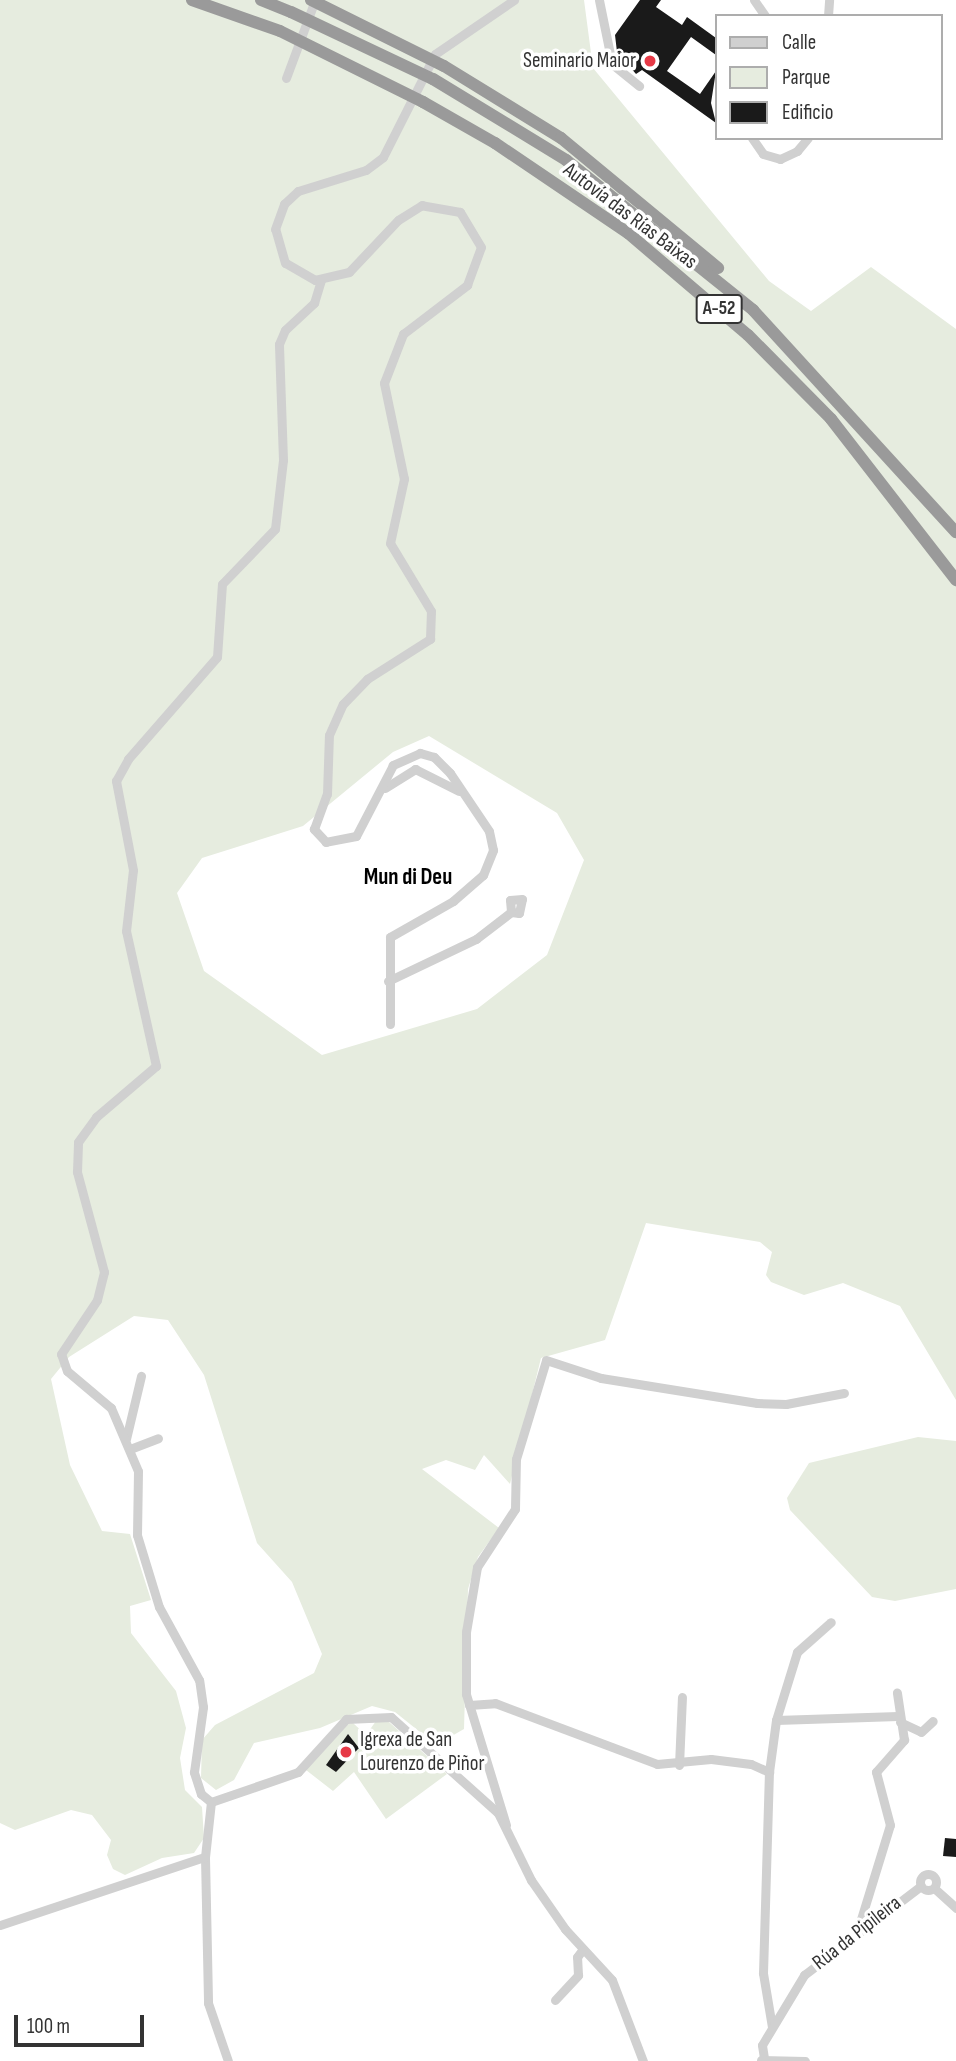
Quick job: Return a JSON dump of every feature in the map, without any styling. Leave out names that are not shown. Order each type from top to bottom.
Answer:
[{"type":"highway","name":"Autovía das Rías Baixas","points":[[192,0],[280,31],[423,102],[495,143],[628,233],[748,335],[831,419],[956,580]]},
{"type":"highway","name":"Autovía das Rías Baixas","points":[[261,0],[433,79],[494,113],[620,199],[795,349],[956,532]]},
{"type":"highway","points":[[313,0],[444,66],[561,138],[645,202],[759,306],[795,349]]},
{"type":"street","points":[[286,78],[313,0]]},
{"type":"street","points":[[462,793],[430,772],[415,769],[394,777],[352,838],[330,842],[316,836],[327,794],[328,735],[343,704],[367,678],[422,649],[431,634],[431,611],[391,548],[404,479],[384,383],[390,357],[408,328],[470,281],[480,241],[460,212],[422,205],[398,220],[349,272],[321,280],[298,274],[282,259],[275,236],[280,210],[305,187],[366,170],[383,157],[440,48],[514,0]]},
{"type":"street","points":[[599,0],[612,64],[639,86]]},
{"type":"street","points":[[753,140],[763,154],[780,159],[797,151],[806,140]]},
{"type":"street","points":[[211,1802],[201,1794],[194,1772],[201,1690],[146,1569],[136,1524],[139,1476],[130,1449],[106,1402],[71,1376],[61,1360],[65,1343],[97,1300],[104,1272],[77,1172],[78,1142],[96,1117],[156,1066],[126,931],[133,870],[114,787],[128,759],[217,657],[222,583],[275,529],[283,460],[279,344],[285,330],[314,303],[321,280]]},
{"type":"street","points":[[376,802],[393,765],[413,753],[434,757],[489,831],[490,864],[453,901],[395,930],[388,940],[390,1024]]},
{"type":"street","points":[[413,753],[415,769]]},
{"type":"street","points":[[388,981],[475,939],[511,912]]},
{"type":"street","points":[[387,963],[411,970]]},
{"type":"street","points":[[643,2061],[617,1989],[531,1880],[506,1825],[464,1683],[471,1590],[481,1559],[515,1509],[516,1460],[546,1360],[601,1378],[764,1404],[844,1394]]},
{"type":"street","points":[[126,1439],[141,1376]]},
{"type":"street","points":[[130,1449],[158,1438]]},
{"type":"street","points":[[772,2027],[763,1978],[769,1772],[776,1720],[797,1652],[831,1622]]},
{"type":"street","points":[[858,1932],[890,1825],[876,1769],[902,1743],[897,1693]]},
{"type":"street","points":[[679,1765],[682,1697]]},
{"type":"street","points":[[469,1705],[495,1703],[647,1760],[679,1765],[711,1759],[769,1772]]},
{"type":"street","points":[[211,1802],[292,1775],[340,1723],[380,1715],[395,1720],[487,1802],[506,1825]]},
{"type":"street","points":[[776,1720],[899,1719],[921,1732],[933,1721]]},
{"type":"street","points":[[487,1802],[490,1770]]},
{"type":"street","points":[[211,1802],[205,1857],[208,2003],[228,2061]]},
{"type":"street","points":[[0,1926],[205,1857]]},
{"type":"street","name":"Rúa da Pipileira","points":[[762,2059],[762,2045],[804,1975],[921,1886],[934,1888],[936,1880],[931,1874],[921,1877],[921,1886]]},
{"type":"street","points":[[934,1888],[956,1908]]},
{"type":"street","points":[[555,2000],[578,1975],[577,1958],[583,1948]]},
{"type":"street","points":[[762,2059],[804,2061]]},
{"type":"green space","points":[[0,0],[584,0],[593,68],[769,281],[811,311],[871,267],[956,329],[956,1400],[900,1306],[843,1283],[804,1295],[771,1282],[766,1275],[772,1252],[760,1242],[646,1223],[605,1340],[541,1358],[510,1484],[484,1455],[475,1470],[446,1460],[422,1469],[499,1528],[478,1557],[468,1589],[464,1729],[436,1745],[395,1712],[372,1706],[320,1728],[254,1743],[234,1780],[216,1790],[201,1778],[202,1740],[215,1725],[314,1673],[322,1654],[292,1582],[257,1543],[204,1375],[168,1320],[134,1316],[69,1357],[51,1379],[70,1465],[102,1531],[130,1534],[151,1600],[130,1606],[131,1633],[176,1691],[186,1728],[180,1758],[185,1790],[202,1807],[204,1838],[194,1853],[162,1858],[125,1875],[113,1869],[107,1855],[111,1840],[92,1815],[71,1810],[15,1830],[0,1823]],"holes":[[[429,736],[557,813],[584,860],[547,955],[477,1009],[322,1055],[204,971],[177,893],[202,858],[303,826],[393,752]]]},
{"type":"green space","points":[[918,1437],[956,1441],[956,1589],[895,1601],[872,1597],[790,1510],[787,1498],[809,1463]]},
{"type":"green space","points":[[376,1721],[389,1722],[447,1774],[386,1819],[354,1772],[333,1791],[306,1770],[342,1726],[353,1723],[366,1735]]},
{"type":"building","name":"Seminario Maior","points":[[640,0],[661,0],[656,7],[682,25],[687,17],[715,37],[715,54],[691,37],[667,71],[700,94],[715,72],[711,103],[715,122],[642,70],[636,74],[617,52],[615,35]]},
{"type":"building","name":"Igrexa de San Lourenzo de Piñor","points":[[348,1734],[359,1748],[336,1772],[326,1765]]},
{"type":"building","points":[[945,1838],[956,1839],[956,1857],[943,1856]]},
{"type":"place","name":"Seminario Maior","points":[[650,61]]},
{"type":"place","name":"Igrexa de San Lourenzo de Piñor","points":[[346,1752]]},
{"type":"district","name":"Mun di Deu","points":[[408,877]]}]
